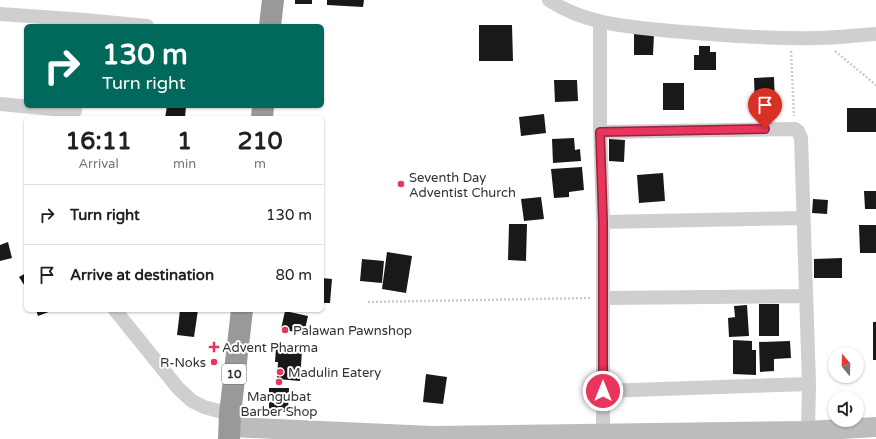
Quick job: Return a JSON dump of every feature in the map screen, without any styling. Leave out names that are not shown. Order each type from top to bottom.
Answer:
[{"type":"highway","points":[[270,24],[273,0]]},
{"type":"highway","name":"10","points":[[230,427],[242,312]]},
{"type":"main road","points":[[230,427],[432,438],[808,431],[876,427]]},
{"type":"street","points":[[549,0],[568,10],[600,22],[653,29],[740,37],[790,39],[876,34]]},
{"type":"street","points":[[0,14],[105,24]]},
{"type":"street","points":[[600,22],[600,132],[603,222],[603,434]]},
{"type":"street","points":[[0,104],[24,107]]},
{"type":"street","points":[[38,108],[75,112]]},
{"type":"street","points":[[600,132],[795,129],[798,131],[801,138],[809,384],[808,431]]},
{"type":"street","points":[[603,222],[803,218]]},
{"type":"street","points":[[603,298],[806,296]]},
{"type":"street","points":[[118,312],[178,388],[192,401],[204,407],[230,427]]},
{"type":"street","points":[[603,391],[809,384]]},
{"type":"path","points":[[821,38],[876,85]]},
{"type":"path","points":[[790,39],[795,129]]},
{"type":"path","points":[[368,302],[603,298]]},
{"type":"building","points":[[295,0],[312,0],[312,4],[295,4]]},
{"type":"building","points":[[327,0],[364,0],[363,7],[327,5]]},
{"type":"building","points":[[479,25],[512,25],[513,61],[479,61]]},
{"type":"building","points":[[634,34],[654,34],[653,55],[634,55]]},
{"type":"building","points":[[699,46],[710,46],[710,52],[716,52],[716,70],[694,70],[694,55],[699,55]]},
{"type":"building","points":[[774,77],[775,106],[755,107],[754,78]]},
{"type":"building","points":[[554,80],[577,80],[578,101],[555,102]]},
{"type":"building","points":[[663,83],[684,83],[684,110],[663,110]]},
{"type":"building","points":[[167,108],[186,108],[185,116],[165,116]]},
{"type":"building","points":[[847,108],[876,108],[876,132],[847,132]]},
{"type":"building","points":[[544,114],[546,133],[521,136],[519,117]]},
{"type":"building","points":[[574,138],[575,150],[580,149],[581,161],[553,163],[552,139]]},
{"type":"building","points":[[609,139],[625,140],[624,162],[609,161]]},
{"type":"building","points":[[582,167],[584,190],[569,192],[569,197],[554,198],[551,169]]},
{"type":"building","points":[[663,173],[665,201],[639,203],[637,175]]},
{"type":"building","points":[[864,191],[876,191],[876,209],[865,209]]},
{"type":"building","points":[[541,197],[544,219],[524,221],[521,199]]},
{"type":"building","points":[[813,199],[828,200],[827,214],[812,213]]},
{"type":"building","points":[[509,224],[527,224],[526,261],[508,260]]},
{"type":"building","points":[[859,225],[876,225],[876,253],[860,253]]},
{"type":"building","points":[[8,242],[12,258],[0,261],[0,245]]},
{"type":"building","points":[[387,252],[412,256],[406,293],[382,289]]},
{"type":"building","points":[[842,258],[842,278],[814,278],[814,259]]},
{"type":"building","points":[[362,259],[384,261],[382,283],[360,281]]},
{"type":"building","points":[[24,274],[24,285],[19,277]]},
{"type":"building","points":[[324,278],[332,279],[330,303],[324,303]]},
{"type":"building","points":[[759,304],[779,304],[779,336],[759,336]]},
{"type":"building","points":[[747,305],[749,336],[729,337],[728,318],[735,317],[734,306]]},
{"type":"building","points":[[37,312],[49,312],[38,316]]},
{"type":"building","points":[[180,312],[198,312],[194,337],[177,335]]},
{"type":"building","points":[[285,312],[308,316],[304,334],[281,329]]},
{"type":"building","points":[[873,322],[876,322],[876,360],[873,360]]},
{"type":"building","points":[[733,340],[752,341],[752,350],[756,350],[756,375],[733,374]]},
{"type":"building","points":[[790,341],[791,358],[774,359],[774,371],[760,372],[759,342]]},
{"type":"building","points":[[276,348],[302,350],[300,381],[277,379],[278,362],[275,362]]},
{"type":"building","points":[[426,374],[447,377],[443,404],[423,402]]},
{"type":"building","points":[[269,388],[289,388],[288,412],[269,411]]},
{"type":"place","name":"Seventh Day Adventist Church","points":[[401,184]]},
{"type":"place","name":"Palawan Pawnshop","points":[[285,330]]},
{"type":"place","name":"Advent Pharma","points":[[214,347]]},
{"type":"place","name":"R-Noks","points":[[214,362]]},
{"type":"place","name":"Madulin Eatery","points":[[280,372]]},
{"type":"place","name":"Mangubat Barber Shop","points":[[279,382]]},
{"type":"route","points":[[603,391],[603,222],[600,132],[765,129]]}]
